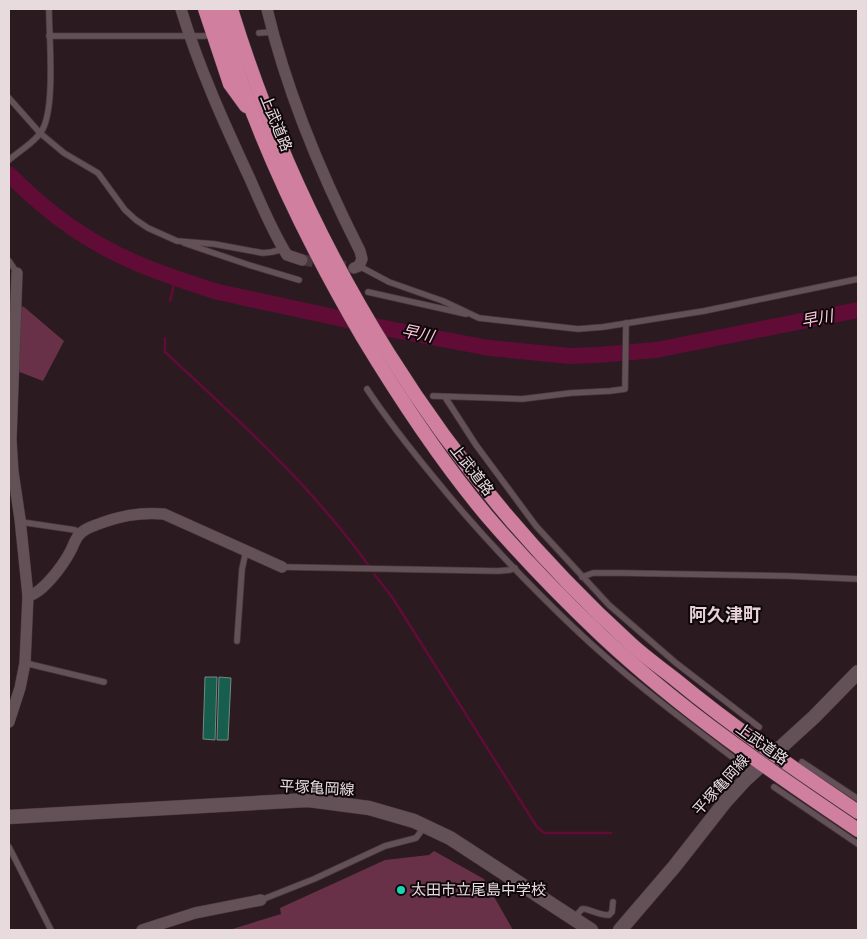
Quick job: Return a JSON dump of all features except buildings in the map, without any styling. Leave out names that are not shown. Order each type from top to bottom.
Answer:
[{"type":"highway","points":[[204,9],[230,84],[256,122]]},
{"type":"highway","name":"上武道路","points":[[218,9],[256,122],[293,207],[332,284],[382,369],[455,476],[488,516],[554,588],[602,636],[659,686],[700,726],[761,764],[858,830]]},
{"type":"highway","name":"上武道路","points":[[231,9],[247,61],[277,137],[313,219],[348,286],[398,370],[440,430],[507,516],[583,598],[633,645],[714,711],[773,755],[856,804]]},
{"type":"highway","points":[[241,9],[270,101],[277,137]]},
{"type":"main road","name":"平塚亀岡線","points":[[620,930],[674,867],[725,802],[761,764],[773,755],[858,672]]},
{"type":"main road","name":"平塚亀岡線","points":[[9,817],[308,800],[369,808],[394,814],[450,838],[591,930]]},
{"type":"street","points":[[181,9],[217,108],[283,249],[287,254],[302,260]]},
{"type":"street","points":[[267,9],[272,32],[297,106],[326,179],[360,251],[362,258],[357,267]]},
{"type":"street","points":[[9,722],[20,688],[25,663],[28,596],[21,522],[13,501],[11,378],[17,273]]},
{"type":"street","points":[[28,596],[35,595],[59,570],[79,534],[95,525],[129,514],[164,514],[282,567]]},
{"type":"street","points":[[142,930],[196,913],[261,900]]},
{"type":"lane","points":[[9,160],[40,134],[48,117],[49,9]]},
{"type":"lane","points":[[259,33],[272,32]]},
{"type":"lane","points":[[49,36],[205,36]]},
{"type":"lane","points":[[9,98],[40,134],[64,153],[98,173],[116,199],[136,220],[177,240],[299,280]]},
{"type":"lane","points":[[177,240],[214,244],[263,253],[283,249]]},
{"type":"lane","points":[[9,261],[17,273]]},
{"type":"lane","points":[[357,267],[389,282],[443,301],[479,318]]},
{"type":"lane","points":[[368,292],[479,318],[578,329],[626,324],[704,311],[858,279]]},
{"type":"lane","points":[[433,396],[522,399],[571,393],[610,392],[625,389],[626,324]]},
{"type":"lane","points":[[376,389],[368,389],[378,406],[415,454],[464,514],[515,568],[574,628],[700,726],[732,757]]},
{"type":"lane","points":[[445,397],[476,445],[536,526],[582,577],[609,605],[642,634],[759,728]]},
{"type":"lane","points":[[21,522],[75,530],[79,534]]},
{"type":"lane","points":[[237,640],[242,569],[246,551]]},
{"type":"lane","points":[[282,567],[498,571],[515,568]]},
{"type":"lane","points":[[582,577],[592,573],[620,573],[858,578]]},
{"type":"lane","points":[[633,645],[642,634]]},
{"type":"lane","points":[[25,663],[104,682]]},
{"type":"lane","points":[[802,762],[856,804]]},
{"type":"lane","points":[[774,787],[858,844]]},
{"type":"lane","points":[[261,900],[314,879],[385,846],[416,838],[425,826]]},
{"type":"lane","points":[[9,847],[51,930]]},
{"type":"lane","points":[[574,919],[586,908],[599,915],[609,915],[612,912],[613,902]]},
{"type":"shaded area","points":[[20,306],[24,307],[64,341],[43,381],[17,371]]},
{"type":"shaded area","name":"太田市立尾島中学校","points":[[434,851],[484,879],[513,930],[229,930],[281,914],[280,908],[385,860],[429,855]]},
{"type":"waterway","name":"早川","points":[[9,174],[37,200],[83,235],[117,254],[165,274],[218,292],[394,330],[489,348],[570,356],[656,350],[858,310]]},
{"type":"waterway","points":[[170,301],[176,277]]},
{"type":"waterway","points":[[165,338],[165,352],[298,480],[347,536],[369,566]]},
{"type":"waterway","points":[[374,574],[392,597],[537,827],[544,833],[611,833]]},
{"type":"tunnel","points":[[302,260],[354,268]]},
{"type":"place","name":"太田市立尾島中学校","points":[[401,890]]},
{"type":"district","name":"阿久津町","points":[[725,615]]}]
